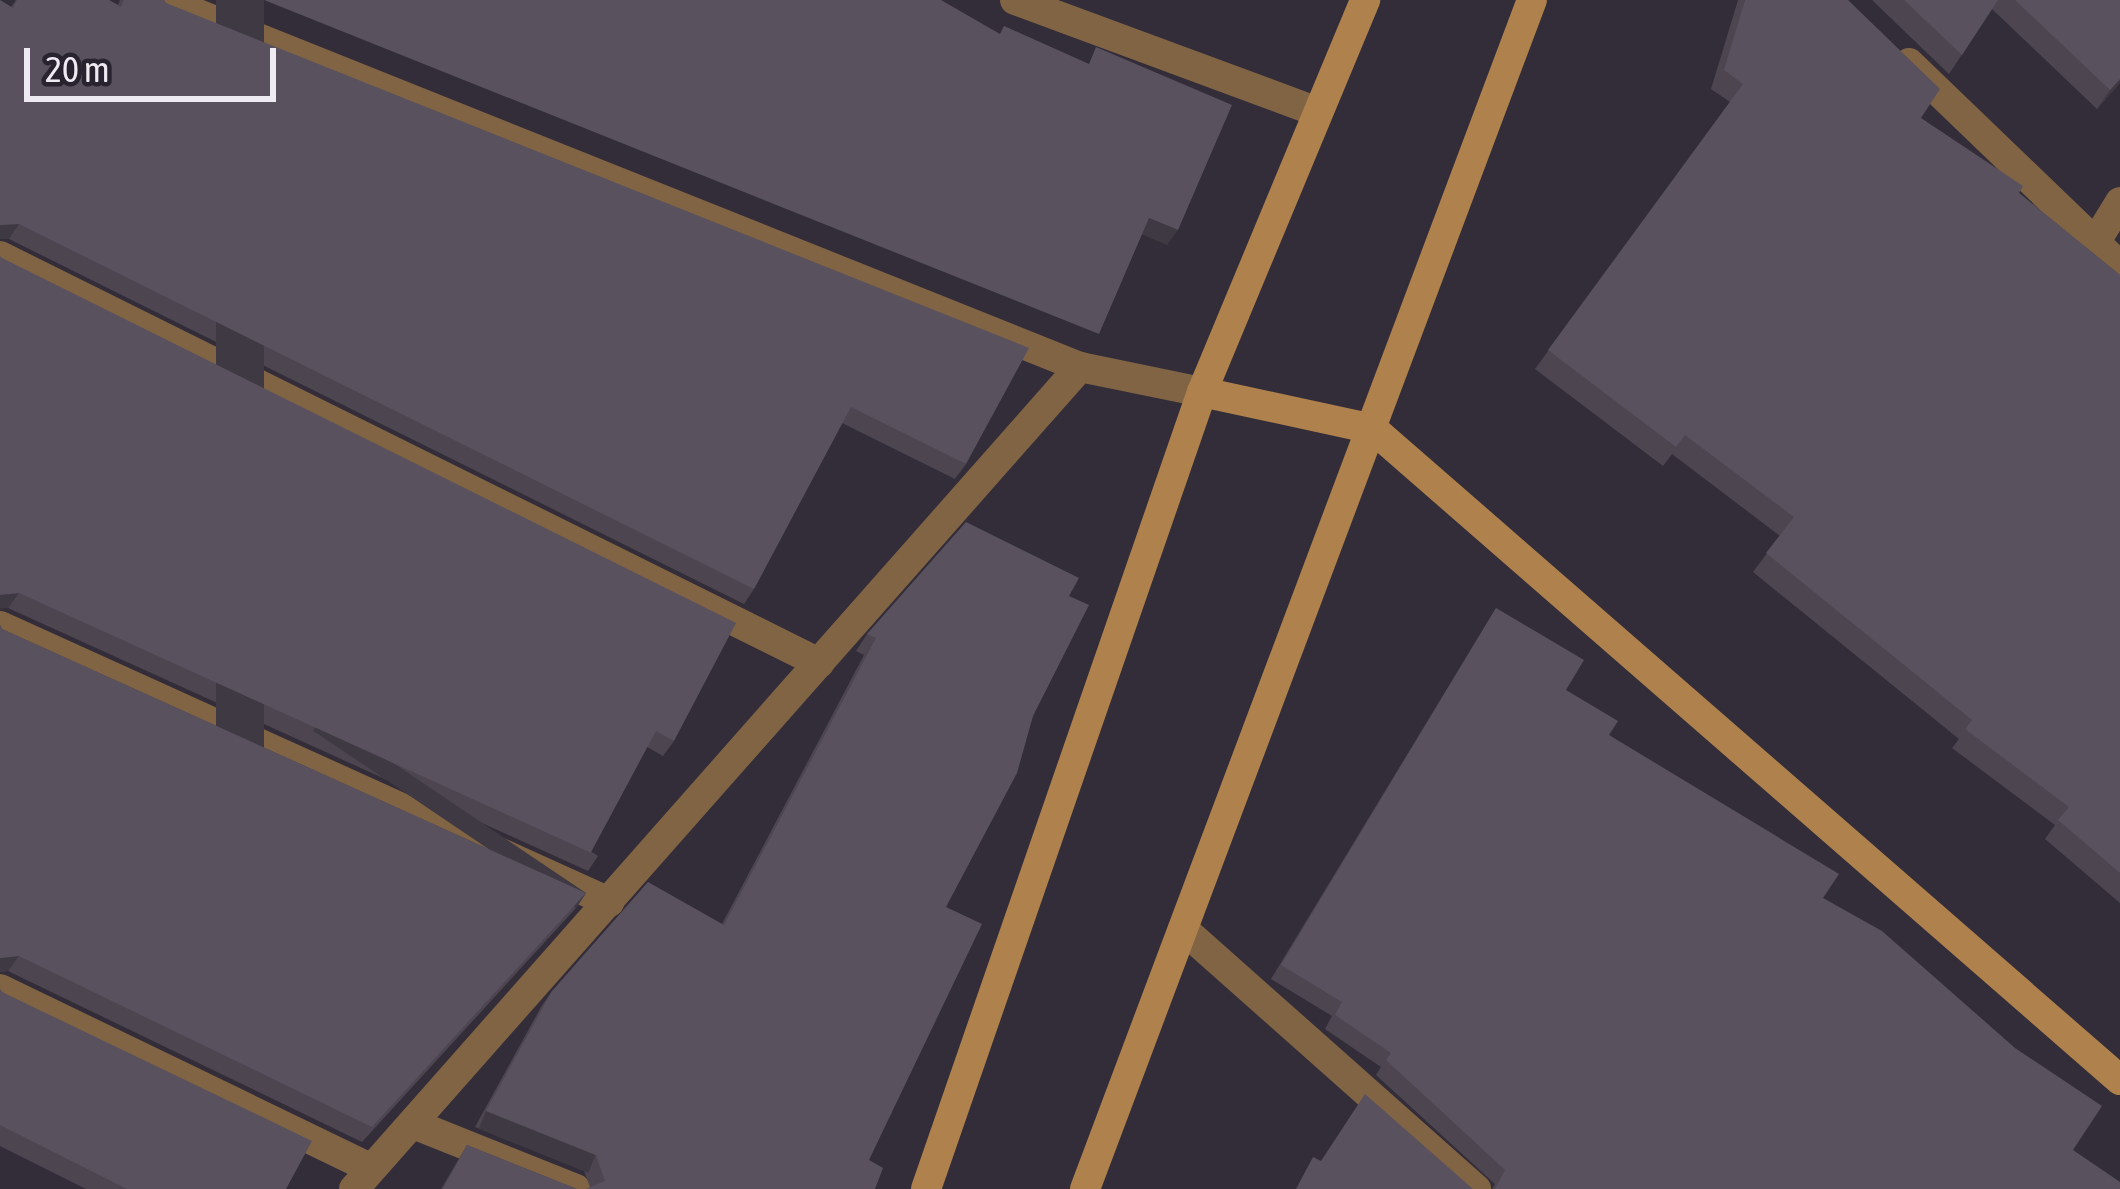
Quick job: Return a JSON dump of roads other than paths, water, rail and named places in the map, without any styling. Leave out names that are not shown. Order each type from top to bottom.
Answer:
[{"type":"main road","points":[[926,1189],[1202,392],[1365,0]]},
{"type":"main road","points":[[1085,1189],[1532,0]]},
{"type":"main road","points":[[1202,392],[1373,429],[2120,1080]]},
{"type":"street","points":[[163,0],[1080,368],[1202,392]]},
{"type":"street","points":[[1015,0],[1317,112]]},
{"type":"street","points":[[1878,32],[2120,266]]},
{"type":"street","points":[[2095,243],[2120,202]]},
{"type":"street","points":[[0,256],[819,663]]},
{"type":"street","points":[[0,988],[362,1178],[416,1125],[1080,368]]},
{"type":"street","points":[[0,626],[609,902]]},
{"type":"street","points":[[1183,929],[1476,1189]]},
{"type":"street","points":[[416,1125],[576,1189]]}]
